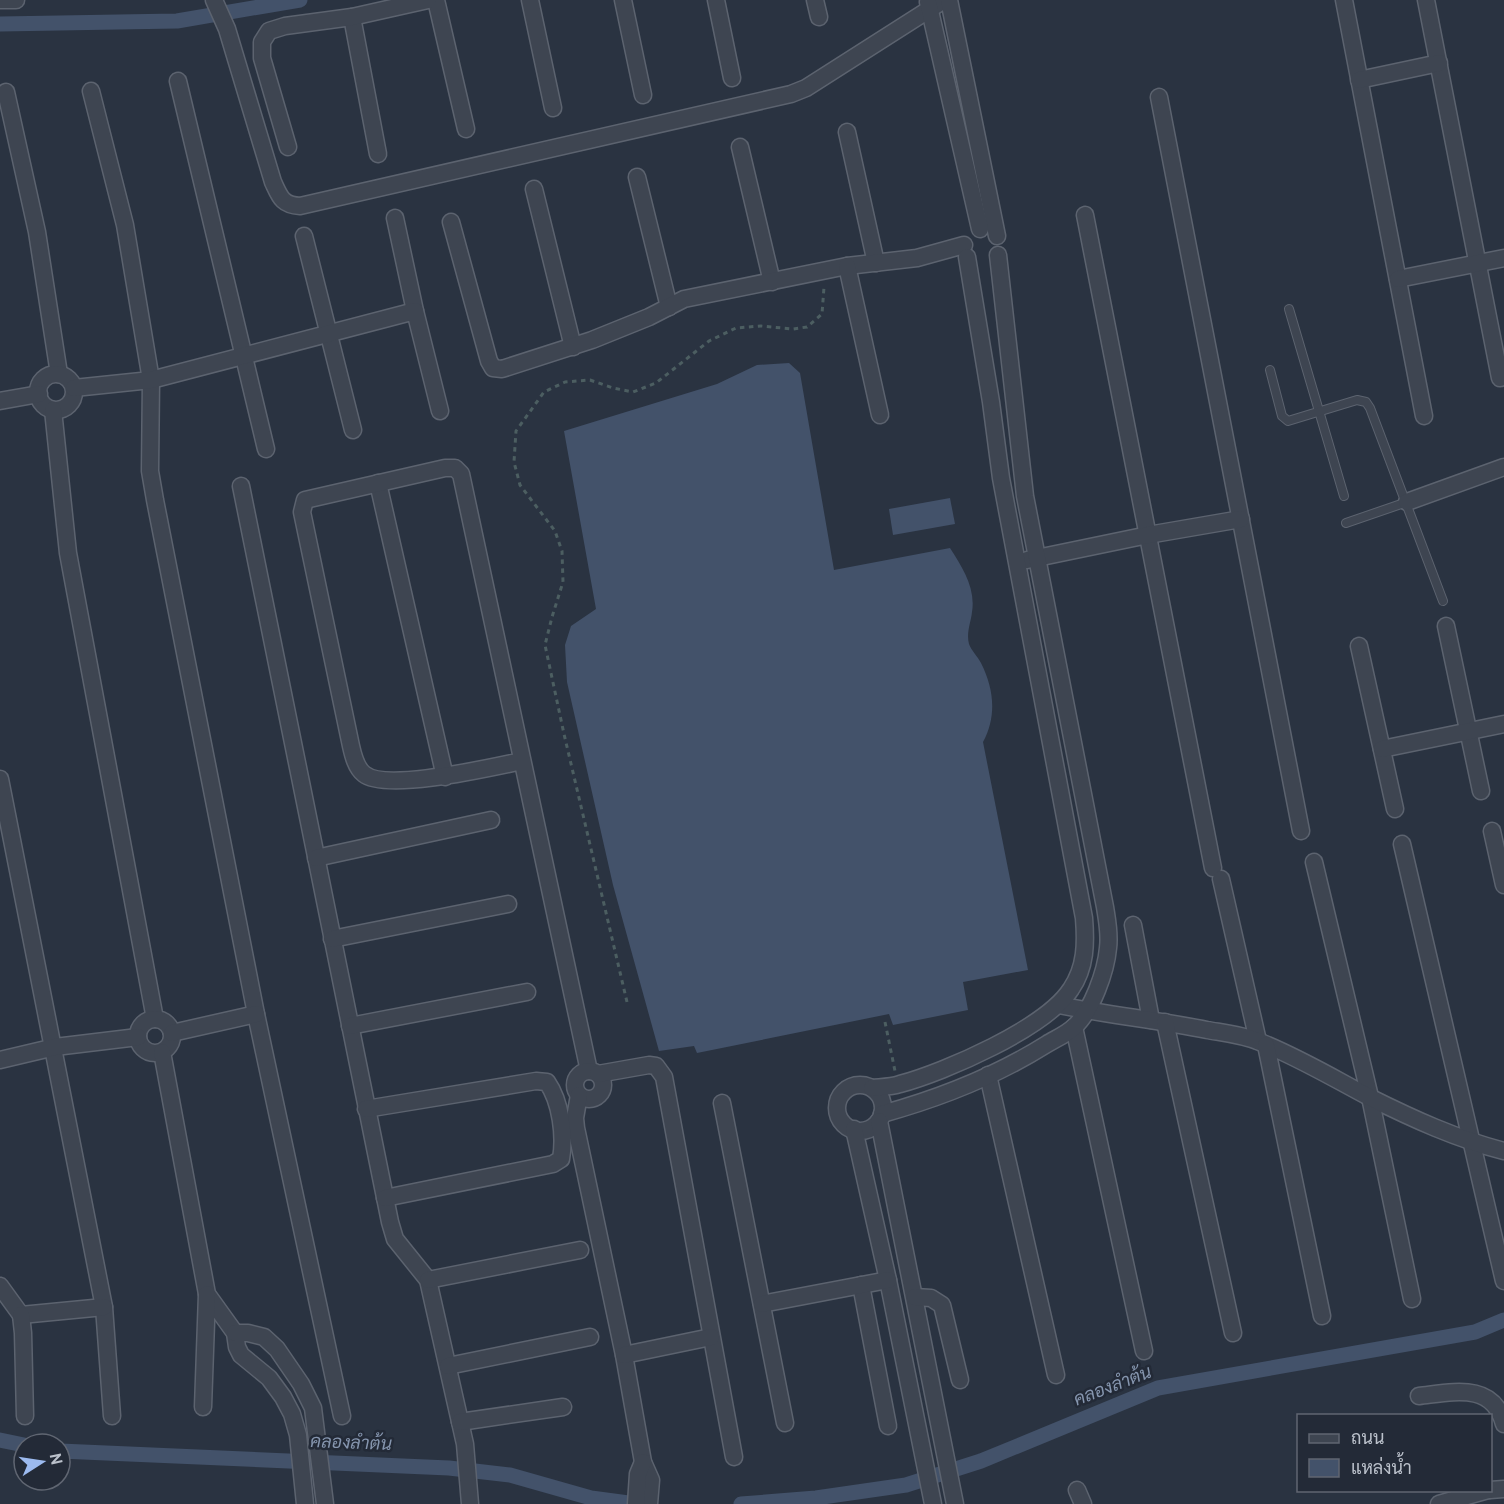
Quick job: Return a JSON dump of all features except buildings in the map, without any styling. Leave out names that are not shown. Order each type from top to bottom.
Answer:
[{"type":"street","points":[[0,0],[16,0]]},
{"type":"street","points":[[214,0],[227,29],[273,182],[280,197],[289,205],[300,206],[791,94],[806,88],[928,5],[944,0]]},
{"type":"street","points":[[288,147],[262,58],[262,42],[269,31],[285,26],[352,16],[428,0]]},
{"type":"street","points":[[436,0],[466,129]]},
{"type":"street","points":[[530,0],[553,108]]},
{"type":"street","points":[[623,0],[643,95]]},
{"type":"street","points":[[716,0],[732,78]]},
{"type":"street","points":[[815,0],[819,17]]},
{"type":"street","points":[[950,0],[1000,249],[998,255],[1025,496],[1108,932],[1105,968],[1086,1011],[1074,1027],[1025,1058],[950,1092],[880,1118],[868,1129],[854,1129],[843,1121],[838,1101],[852,1086],[866,1085],[879,1095],[883,1104],[880,1118],[955,1504]]},
{"type":"street","points":[[1344,0],[1424,416]]},
{"type":"street","points":[[1426,0],[1500,378]]},
{"type":"street","points":[[928,5],[980,229]]},
{"type":"street","points":[[352,16],[378,154]]},
{"type":"street","points":[[1359,80],[1439,63]]},
{"type":"street","points":[[178,81],[266,449]]},
{"type":"street","points":[[91,91],[125,225],[151,380],[150,471],[256,1014],[342,1416]]},
{"type":"street","points":[[6,92],[37,232],[59,375]]},
{"type":"street","points":[[1160,97],[1301,831]]},
{"type":"street","points":[[847,132],[876,263]]},
{"type":"street","points":[[740,147],[772,282]]},
{"type":"street","points":[[637,177],[669,307]]},
{"type":"street","points":[[534,189],[573,346]]},
{"type":"street","points":[[1085,215],[1217,874],[1262,1043],[1322,1316]]},
{"type":"street","points":[[395,218],[440,411]]},
{"type":"street","points":[[451,222],[489,361],[493,368],[502,369],[592,340],[684,299],[847,266],[965,251]]},
{"type":"street","points":[[872,1088],[898,1085],[938,1072],[982,1052],[1033,1024],[1059,1005],[1077,979],[1084,958],[1086,939],[1084,918],[1016,563],[965,251],[969,234],[980,229],[997,236]]},
{"type":"street","points":[[304,236],[353,430]]},
{"type":"street","points":[[965,251],[971,261],[983,265],[998,255]]},
{"type":"street","points":[[1398,279],[1504,258]]},
{"type":"street","points":[[847,266],[880,415]]},
{"type":"street","points":[[74,388],[151,380],[415,311]]},
{"type":"street","points":[[53,411],[67,407],[74,395],[71,382],[59,375],[45,378],[41,383],[39,394],[42,403],[53,411],[68,553],[155,1019]]},
{"type":"street","points":[[0,401],[39,394]]},
{"type":"street","points":[[1407,502],[1504,467]]},
{"type":"street","points":[[522,761],[445,777],[374,780],[362,773],[355,761],[351,746],[302,512],[305,500],[446,468],[455,468],[461,474],[522,761],[594,1073],[603,1084],[599,1094],[589,1099],[579,1095],[576,1090],[576,1080],[583,1072],[594,1073],[649,1065],[656,1066],[664,1077],[734,1457]]},
{"type":"street","points":[[378,483],[445,777]]},
{"type":"street","points":[[241,486],[366,1109],[395,1239],[428,1281],[465,1444],[470,1501]]},
{"type":"street","points":[[1016,563],[1148,535],[1241,519]]},
{"type":"street","points":[[1446,626],[1481,791]]},
{"type":"street","points":[[1359,646],[1395,809]]},
{"type":"street","points":[[1382,749],[1504,724]]},
{"type":"street","points":[[1054,763],[1076,759]]},
{"type":"street","points":[[0,779],[55,1047],[104,1307],[112,1416]]},
{"type":"street","points":[[316,858],[491,820]]},
{"type":"street","points":[[1492,831],[1504,885]]},
{"type":"street","points":[[1401,844],[1504,1281]]},
{"type":"street","points":[[1314,862],[1370,1097],[1412,1299]]},
{"type":"street","points":[[332,939],[508,904]]},
{"type":"street","points":[[1132,925],[1158,1021],[1233,1333]]},
{"type":"street","points":[[350,1026],[527,992]]},
{"type":"street","points":[[1059,1005],[1158,1021],[1262,1043],[1431,1126],[1471,1142],[1504,1151]]},
{"type":"street","points":[[172,1033],[256,1014]]},
{"type":"street","points":[[155,1019],[166,1023],[172,1033],[171,1044],[162,1052],[149,1052],[140,1043],[138,1037],[143,1024],[155,1019]]},
{"type":"street","points":[[1074,1027],[1144,1351]]},
{"type":"street","points":[[0,1060],[55,1047],[138,1037]]},
{"type":"street","points":[[162,1052],[207,1294],[202,1407]]},
{"type":"street","points":[[988,1075],[1056,1375]]},
{"type":"street","points":[[366,1109],[536,1081],[547,1082],[555,1093],[564,1144],[561,1159],[553,1164],[386,1198]]},
{"type":"street","points":[[579,1095],[575,1118],[576,1128],[624,1355],[649,1504]]},
{"type":"street","points":[[722,1103],[785,1423]]},
{"type":"street","points":[[854,1129],[888,1280],[933,1504]]},
{"type":"street","points":[[428,1281],[580,1250]]},
{"type":"street","points":[[762,1304],[888,1280]]},
{"type":"street","points":[[861,1285],[888,1426]]},
{"type":"street","points":[[0,1286],[21,1315],[25,1416]]},
{"type":"street","points":[[207,1294],[234,1333],[241,1355],[269,1378],[292,1414],[298,1435],[304,1499]]},
{"type":"street","points":[[915,1297],[932,1298],[942,1305],[960,1380]]},
{"type":"street","points":[[21,1315],[104,1307]]},
{"type":"street","points":[[234,1333],[248,1333],[264,1337],[277,1349],[301,1384],[313,1408],[325,1500]]},
{"type":"street","points":[[448,1366],[590,1337]]},
{"type":"street","points":[[624,1355],[711,1337]]},
{"type":"street","points":[[905,1366],[927,1361]]},
{"type":"street","points":[[283,1397],[301,1384]]},
{"type":"street","points":[[1419,1396],[1454,1392],[1485,1396],[1495,1404],[1504,1424]]},
{"type":"street","points":[[460,1422],[563,1407]]},
{"type":"street","points":[[636,1504],[644,1472]]},
{"type":"street","points":[[1439,1504],[1482,1492]]},
{"type":"lane","points":[[1288,309],[1344,496]]},
{"type":"lane","points":[[1270,370],[1282,416],[1285,419],[1292,421],[1357,400],[1366,402],[1407,502],[1443,601]]},
{"type":"lane","points":[[1346,523],[1407,502]]},
{"type":"path","points":[[627,1002],[545,645],[563,582],[562,551],[555,531],[520,485],[514,462],[516,431],[544,392],[565,382],[590,380],[633,392],[656,383],[708,341],[736,328],[761,326],[793,329],[807,327],[822,314],[825,271]]},
{"type":"path","points":[[885,1022],[898,1085]]},
{"type":"water","points":[[789,363],[800,373],[834,570],[950,548],[967,578],[973,603],[968,640],[989,683],[992,702],[990,722],[983,742],[1028,970],[963,982],[968,1010],[893,1025],[889,1014],[697,1053],[694,1046],[659,1051],[613,885],[567,682],[565,645],[571,626],[596,609],[564,431],[717,384],[757,365]]},
{"type":"water","points":[[950,498],[955,524],[893,535],[889,509]]},
{"type":"waterway","points":[[0,24],[177,21],[300,0]]},
{"type":"waterway","name":"คลองลำต้น","points":[[741,1504],[816,1498],[906,1485],[981,1461],[1158,1388],[1475,1332],[1504,1320]]},
{"type":"waterway","name":"คลองลำต้น","points":[[0,1440],[12,1442]]},
{"type":"waterway","name":"คลองลำต้น","points":[[72,1452],[449,1468],[510,1475],[591,1498],[636,1504]]}]
